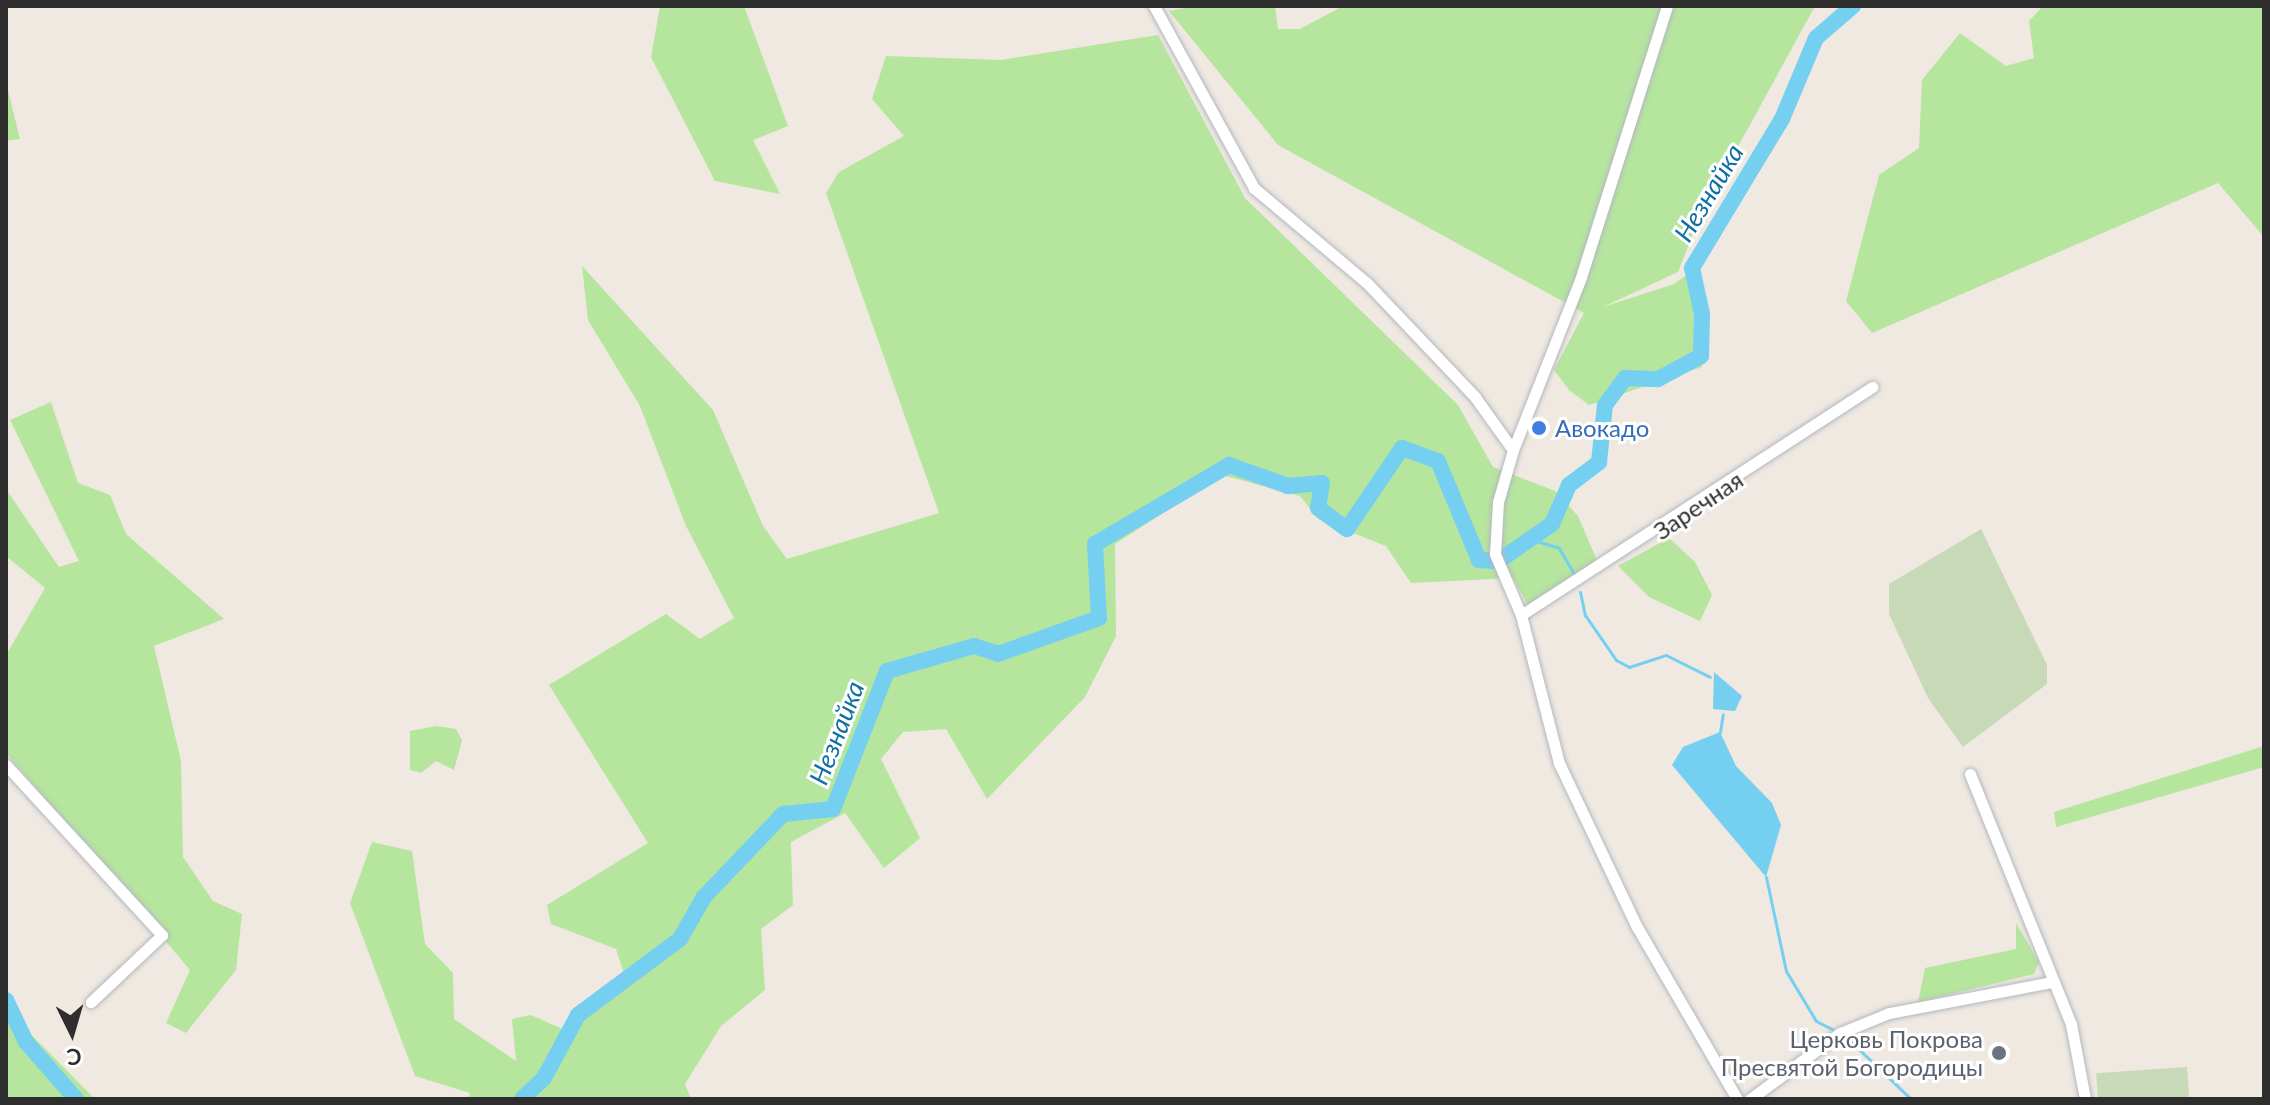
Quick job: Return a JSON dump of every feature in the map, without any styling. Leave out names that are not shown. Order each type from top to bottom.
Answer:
[{"type":"street","points":[[1156,6],[1254,188],[1367,283],[1475,397],[1513,450]]},
{"type":"street","points":[[1667,6],[1581,277],[1513,450],[1498,502],[1495,554],[1521,615],[1559,763],[1637,927],[1737,1099]]},
{"type":"street","name":"Заречная","points":[[1521,615],[1872,387]]},
{"type":"street","points":[[6,765],[162,935],[159,946],[91,1002]]},
{"type":"street","points":[[1970,774],[2051,982],[2071,1024],[2085,1099]]},
{"type":"street","points":[[1750,1099],[1840,1033],[1889,1013],[2051,982]]},
{"type":"green space","points":[[660,6],[744,6],[788,126],[753,140],[780,194],[715,181],[651,57]]},
{"type":"green space","points":[[1197,6],[1275,6],[1278,29],[1300,29],[1343,6],[1815,6],[1700,216],[1678,272],[1603,307],[1674,284],[1698,267],[1707,320],[1702,367],[1589,405],[1569,390],[1554,370],[1584,313],[1278,145],[1169,11]]},
{"type":"green space","points":[[2043,6],[2264,6],[2264,237],[2218,183],[1872,333],[1846,301],[1879,175],[1919,148],[1922,80],[1960,33],[2006,66],[2034,58],[2029,21]]},
{"type":"green space","points":[[1158,35],[1245,198],[1458,405],[1493,467],[1555,491],[1578,516],[1599,565],[1529,607],[1513,578],[1411,583],[1386,546],[1318,519],[1300,496],[1222,475],[1115,544],[1116,636],[1085,697],[987,799],[946,729],[903,732],[881,759],[920,838],[884,868],[845,813],[791,842],[793,905],[761,929],[765,990],[721,1026],[685,1084],[691,1099],[468,1099],[470,1093],[415,1076],[350,903],[372,842],[412,851],[425,944],[453,973],[454,1019],[516,1061],[512,1019],[531,1015],[569,1032],[628,985],[616,949],[551,924],[547,905],[648,843],[549,685],[666,614],[700,639],[734,618],[686,526],[640,406],[588,320],[582,266],[713,410],[763,526],[787,559],[939,513],[826,193],[839,172],[904,136],[872,99],[886,56],[1001,60]]},
{"type":"green space","points":[[6,82],[20,139],[6,141]]},
{"type":"green space","points":[[51,402],[78,483],[110,495],[126,534],[224,619],[154,646],[181,761],[183,857],[213,901],[242,914],[236,970],[186,1033],[166,1023],[190,970],[6,753],[6,655],[45,588],[6,556],[6,489],[59,567],[79,561],[10,420]]},
{"type":"green space","points":[[1981,529],[2047,665],[2047,684],[1963,747],[1928,698],[1889,614],[1889,584]]},
{"type":"green space","points":[[1669,538],[1695,562],[1712,595],[1700,621],[1649,597],[1618,566]]},
{"type":"green space","points":[[436,726],[456,729],[462,740],[454,770],[436,761],[421,773],[410,770],[410,731]]},
{"type":"green space","points":[[2264,746],[2264,767],[2056,827],[2054,812]]},
{"type":"green space","points":[[2016,923],[2039,962],[2034,974],[1918,1002],[1925,968],[2016,949]]},
{"type":"green space","points":[[6,1009],[95,1099],[6,1099]]},
{"type":"green space","points":[[2187,1067],[2189,1099],[2098,1099],[2096,1073]]},
{"type":"water","points":[[1714,672],[1742,696],[1735,711],[1713,709]]},
{"type":"water","points":[[1720,732],[1736,766],[1772,803],[1781,825],[1766,877],[1672,765],[1683,747]]},
{"type":"waterway","name":"Незнайка","points":[[1500,560],[1552,524],[1569,485],[1599,462],[1605,405],[1625,378],[1658,379],[1701,356],[1702,314],[1692,268],[1782,119],[1816,38],[1853,6]]},
{"type":"waterway","name":"Незнайка","points":[[522,1099],[544,1078],[578,1015],[680,939],[704,897],[783,814],[833,809],[887,671],[974,646],[998,654],[1099,618],[1095,544],[1229,465],[1288,486],[1322,483],[1318,508],[1347,529],[1402,448],[1438,461],[1479,560],[1494,561]]},
{"type":"waterway","points":[[1530,539],[1559,548],[1575,576]]},
{"type":"waterway","points":[[1580,592],[1585,615],[1616,660],[1629,667],[1666,655],[1710,677]]},
{"type":"waterway","points":[[1720,732],[1723,714]]},
{"type":"waterway","points":[[1766,877],[1786,971],[1816,1021],[1832,1029]]},
{"type":"waterway","name":"Незнайка","points":[[6,1000],[26,1042],[76,1099]]},
{"type":"waterway","points":[[1846,1037],[1911,1099]]},
{"type":"place","name":"Авокадо","points":[[1539,428]]},
{"type":"place","name":"Церковь Покрова Пресвятой Богородицы","points":[[1999,1053]]}]
